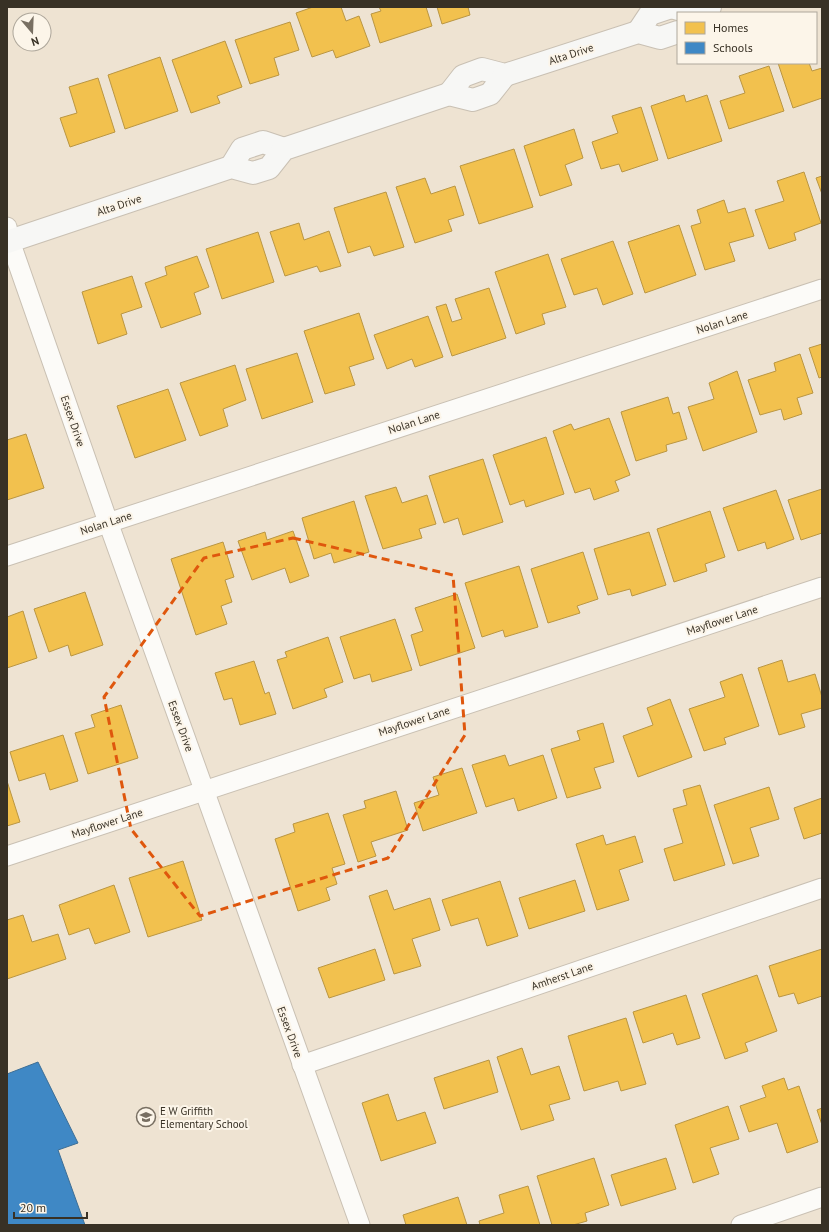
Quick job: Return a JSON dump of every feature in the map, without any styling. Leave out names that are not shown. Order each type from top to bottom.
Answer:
[{"type":"main road","points":[[677,32],[660,38],[638,32],[650,14],[671,7],[688,12]]},
{"type":"main road","points":[[695,12],[710,7]]},
{"type":"main road","name":"Alta Drive","points":[[8,236],[231,168],[242,149],[256,144],[263,142],[284,149],[449,94],[463,76],[482,69],[505,75],[638,32]]},
{"type":"street","name":"Essex Drive","points":[[8,236],[108,522],[360,1225]]},
{"type":"street","name":"Nolan Lane","points":[[7,556],[822,289]]},
{"type":"street","name":"Mayflower Lane","points":[[7,856],[822,587]]},
{"type":"street","name":"Amherst Lane","points":[[302,1065],[822,888]]},
{"type":"street","points":[[741,1225],[822,1197]]},
{"type":"highlighted area","points":[[293,538],[453,575],[465,735],[388,858],[200,916],[131,829],[104,697],[204,558]]},
{"type":"building: Homes","points":[[313,7],[341,7],[346,21],[359,16],[370,46],[336,58],[333,50],[312,57],[296,13]]},
{"type":"building: Homes","points":[[379,7],[426,7],[432,26],[380,43],[371,14],[381,11]]},
{"type":"building: Homes","points":[[437,7],[468,7],[470,15],[442,24]]},
{"type":"building: Homes","points":[[290,22],[299,50],[274,58],[279,75],[250,84],[235,40]]},
{"type":"building: Homes","points":[[225,41],[242,87],[217,96],[220,103],[191,113],[172,60]]},
{"type":"building: Homes","points":[[160,57],[178,111],[125,129],[108,75]]},
{"type":"building: Homes","points":[[778,64],[809,64],[812,71],[822,68],[822,98],[793,108]]},
{"type":"building: Homes","points":[[769,66],[784,111],[729,129],[720,101],[745,93],[739,76]]},
{"type":"building: Homes","points":[[98,78],[115,132],[70,147],[60,118],[77,113],[69,87]]},
{"type":"building: Homes","points":[[684,95],[686,102],[707,95],[722,141],[668,159],[651,106]]},
{"type":"building: Homes","points":[[641,107],[658,160],[622,172],[619,164],[601,169],[592,142],[618,133],[612,116]]},
{"type":"building: Homes","points":[[574,129],[583,158],[565,165],[572,185],[540,196],[524,146]]},
{"type":"building: Homes","points":[[514,149],[533,207],[479,224],[460,166]]},
{"type":"building: Homes","points":[[804,172],[821,223],[794,233],[796,240],[769,249],[755,210],[784,201],[777,181]]},
{"type":"building: Homes","points":[[822,176],[822,194],[816,178]]},
{"type":"building: Homes","points":[[425,178],[431,194],[455,186],[464,215],[448,220],[452,231],[415,243],[396,187]]},
{"type":"building: Homes","points":[[386,192],[404,247],[374,256],[370,246],[348,253],[334,208]]},
{"type":"building: Homes","points":[[724,200],[728,213],[745,208],[754,236],[729,243],[735,261],[705,270],[691,226],[701,223],[697,210]]},
{"type":"building: Homes","points":[[299,223],[304,240],[329,231],[341,266],[320,272],[317,266],[285,276],[270,232]]},
{"type":"building: Homes","points":[[679,225],[696,275],[645,293],[628,242]]},
{"type":"building: Homes","points":[[258,232],[274,282],[222,299],[206,249]]},
{"type":"building: Homes","points":[[613,241],[633,294],[603,305],[597,288],[574,295],[561,259]]},
{"type":"building: Homes","points":[[548,254],[566,307],[542,314],[545,324],[516,334],[495,272]]},
{"type":"building: Homes","points":[[197,256],[209,287],[194,293],[201,314],[161,328],[145,283],[167,275],[165,267]]},
{"type":"building: Homes","points":[[132,276],[142,307],[121,314],[127,334],[98,344],[82,292]]},
{"type":"building: Homes","points":[[489,288],[506,338],[452,356],[436,307],[446,304],[452,322],[462,319],[455,299]]},
{"type":"building: Homes","points":[[359,313],[374,359],[349,367],[355,385],[325,394],[304,331]]},
{"type":"building: Homes","points":[[428,316],[443,357],[415,367],[412,359],[387,369],[374,335]]},
{"type":"building: Homes","points":[[822,344],[822,377],[819,378],[809,348]]},
{"type":"building: Homes","points":[[297,353],[313,402],[262,419],[246,369]]},
{"type":"building: Homes","points":[[800,354],[813,393],[797,398],[802,414],[784,420],[781,409],[760,415],[748,380],[776,371],[774,363]]},
{"type":"building: Homes","points":[[235,365],[246,400],[223,409],[228,426],[200,436],[180,383]]},
{"type":"building: Homes","points":[[737,371],[757,432],[703,451],[688,407],[714,399],[709,383]]},
{"type":"building: Homes","points":[[168,389],[186,440],[135,458],[117,406]]},
{"type":"building: Homes","points":[[668,397],[673,414],[679,412],[687,439],[666,445],[667,451],[636,461],[621,412]]},
{"type":"building: Homes","points":[[609,418],[630,475],[615,481],[619,491],[594,500],[590,488],[575,493],[553,431],[571,424],[574,430]]},
{"type":"building: Homes","points":[[26,434],[44,488],[7,500],[7,440]]},
{"type":"building: Homes","points":[[546,437],[564,494],[526,507],[524,500],[510,505],[493,455]]},
{"type":"building: Homes","points":[[483,459],[503,522],[463,535],[458,518],[444,523],[429,476]]},
{"type":"building: Homes","points":[[396,487],[402,503],[427,495],[436,524],[419,529],[422,538],[383,549],[365,496]]},
{"type":"building: Homes","points":[[822,489],[822,533],[801,540],[788,500]]},
{"type":"building: Homes","points":[[776,490],[794,539],[767,549],[765,542],[738,551],[723,508]]},
{"type":"building: Homes","points":[[354,501],[369,552],[334,563],[331,553],[314,559],[302,518]]},
{"type":"building: Homes","points":[[710,511],[725,557],[705,564],[707,571],[674,582],[657,529]]},
{"type":"building: Homes","points":[[293,531],[309,576],[290,583],[285,568],[252,580],[238,541],[265,532],[267,540]]},
{"type":"building: Homes","points":[[649,532],[666,585],[632,596],[630,589],[608,595],[594,549]]},
{"type":"building: Homes","points":[[223,542],[234,577],[225,580],[232,602],[221,606],[227,624],[196,635],[171,559]]},
{"type":"building: Homes","points":[[583,552],[598,599],[577,606],[580,613],[548,623],[531,569]]},
{"type":"building: Homes","points":[[519,566],[538,627],[505,637],[503,630],[482,637],[465,583]]},
{"type":"building: Homes","points":[[85,592],[103,645],[71,656],[68,645],[49,652],[34,609]]},
{"type":"building: Homes","points":[[457,594],[475,648],[420,666],[411,635],[423,631],[415,608]]},
{"type":"building: Homes","points":[[23,611],[37,658],[7,668],[7,617]]},
{"type":"building: Homes","points":[[395,619],[412,670],[372,682],[370,674],[354,679],[340,637]]},
{"type":"building: Homes","points":[[328,637],[343,682],[324,689],[327,697],[293,709],[277,660],[287,657],[285,652]]},
{"type":"building: Homes","points":[[782,660],[788,682],[815,674],[822,697],[822,708],[801,714],[805,727],[779,735],[758,668]]},
{"type":"building: Homes","points":[[254,661],[265,694],[269,692],[276,714],[240,725],[232,698],[224,700],[215,673]]},
{"type":"building: Homes","points":[[742,674],[759,726],[724,738],[726,744],[704,751],[689,709],[725,697],[720,682]]},
{"type":"building: Homes","points":[[670,699],[692,757],[638,777],[623,736],[653,725],[647,708]]},
{"type":"building: Homes","points":[[121,705],[138,758],[88,774],[75,733],[95,727],[91,715]]},
{"type":"building: Homes","points":[[603,723],[614,762],[594,768],[601,788],[567,798],[551,749],[580,740],[577,731]]},
{"type":"building: Homes","points":[[63,735],[78,781],[50,790],[45,773],[19,781],[10,752]]},
{"type":"building: Homes","points":[[505,755],[509,766],[543,755],[557,798],[518,811],[514,798],[486,807],[472,765]]},
{"type":"building: Homes","points":[[462,768],[477,813],[423,831],[414,803],[439,795],[433,777]]},
{"type":"building: Homes","points":[[7,781],[20,822],[7,826]]},
{"type":"building: Homes","points":[[700,785],[725,865],[674,881],[664,849],[683,843],[673,809],[687,805],[683,790]]},
{"type":"building: Homes","points":[[769,787],[779,819],[750,828],[759,856],[733,864],[714,805]]},
{"type":"building: Homes","points":[[396,791],[408,830],[371,842],[376,856],[358,862],[343,815],[366,808],[364,801]]},
{"type":"building: Homes","points":[[822,798],[822,833],[804,839],[794,808]]},
{"type":"building: Homes","points":[[328,813],[345,864],[332,868],[337,884],[326,888],[330,900],[298,911],[275,839],[295,832],[293,824]]},
{"type":"building: Homes","points":[[603,835],[606,845],[635,836],[643,862],[619,870],[629,900],[597,910],[576,844]]},
{"type":"building: Homes","points":[[183,861],[202,920],[148,937],[129,878]]},
{"type":"building: Homes","points":[[575,880],[585,911],[529,929],[519,898]]},
{"type":"building: Homes","points":[[500,881],[518,936],[487,946],[478,918],[451,926],[442,900]]},
{"type":"building: Homes","points":[[114,885],[130,932],[95,944],[89,928],[69,935],[59,905]]},
{"type":"building: Homes","points":[[387,890],[394,910],[430,898],[440,930],[412,939],[421,966],[394,974],[369,896]]},
{"type":"building: Homes","points":[[23,915],[32,942],[58,934],[66,959],[7,979],[7,920]]},
{"type":"building: Homes","points":[[375,949],[385,980],[329,998],[318,968]]},
{"type":"building: Homes","points":[[822,949],[822,996],[798,1004],[794,993],[779,997],[769,966]]},
{"type":"building: Homes","points":[[757,975],[777,1031],[745,1043],[748,1051],[725,1059],[702,994]]},
{"type":"building: Homes","points":[[686,995],[700,1038],[677,1045],[673,1033],[643,1043],[633,1012]]},
{"type":"building: Homes","points":[[626,1018],[646,1084],[621,1091],[618,1081],[584,1091],[568,1036]]},
{"type":"building: Homes","points":[[522,1048],[531,1075],[559,1066],[570,1099],[549,1105],[554,1120],[521,1130],[497,1057]]},
{"type":"building: Homes","points":[[489,1060],[498,1092],[444,1109],[434,1078]]},
{"type":"building: Homes","points":[[784,1078],[788,1090],[799,1086],[818,1142],[787,1153],[777,1123],[749,1132],[740,1106],[766,1097],[762,1086]]},
{"type":"building: Homes","points":[[388,1094],[397,1121],[425,1112],[436,1143],[381,1161],[362,1103]]},
{"type":"building: Homes","points":[[728,1106],[739,1139],[710,1148],[719,1174],[693,1183],[675,1125]]},
{"type":"building: Homes","points":[[822,1108],[822,1125],[817,1110]]},
{"type":"building: Homes","points":[[594,1158],[609,1205],[585,1213],[587,1221],[573,1225],[552,1225],[537,1176]]},
{"type":"building: Homes","points":[[666,1158],[676,1189],[621,1206],[611,1175]]},
{"type":"building: Homes","points":[[528,1186],[540,1225],[480,1225],[479,1221],[504,1213],[499,1195]]},
{"type":"building: Homes","points":[[458,1197],[467,1225],[406,1225],[403,1215]]},
{"type":"building: Schools","points":[[38,1062],[78,1143],[58,1150],[85,1225],[7,1225],[7,1074]]},
{"type":"place","name":"E W Griffith Elementary School","points":[[146,1117]]}]
